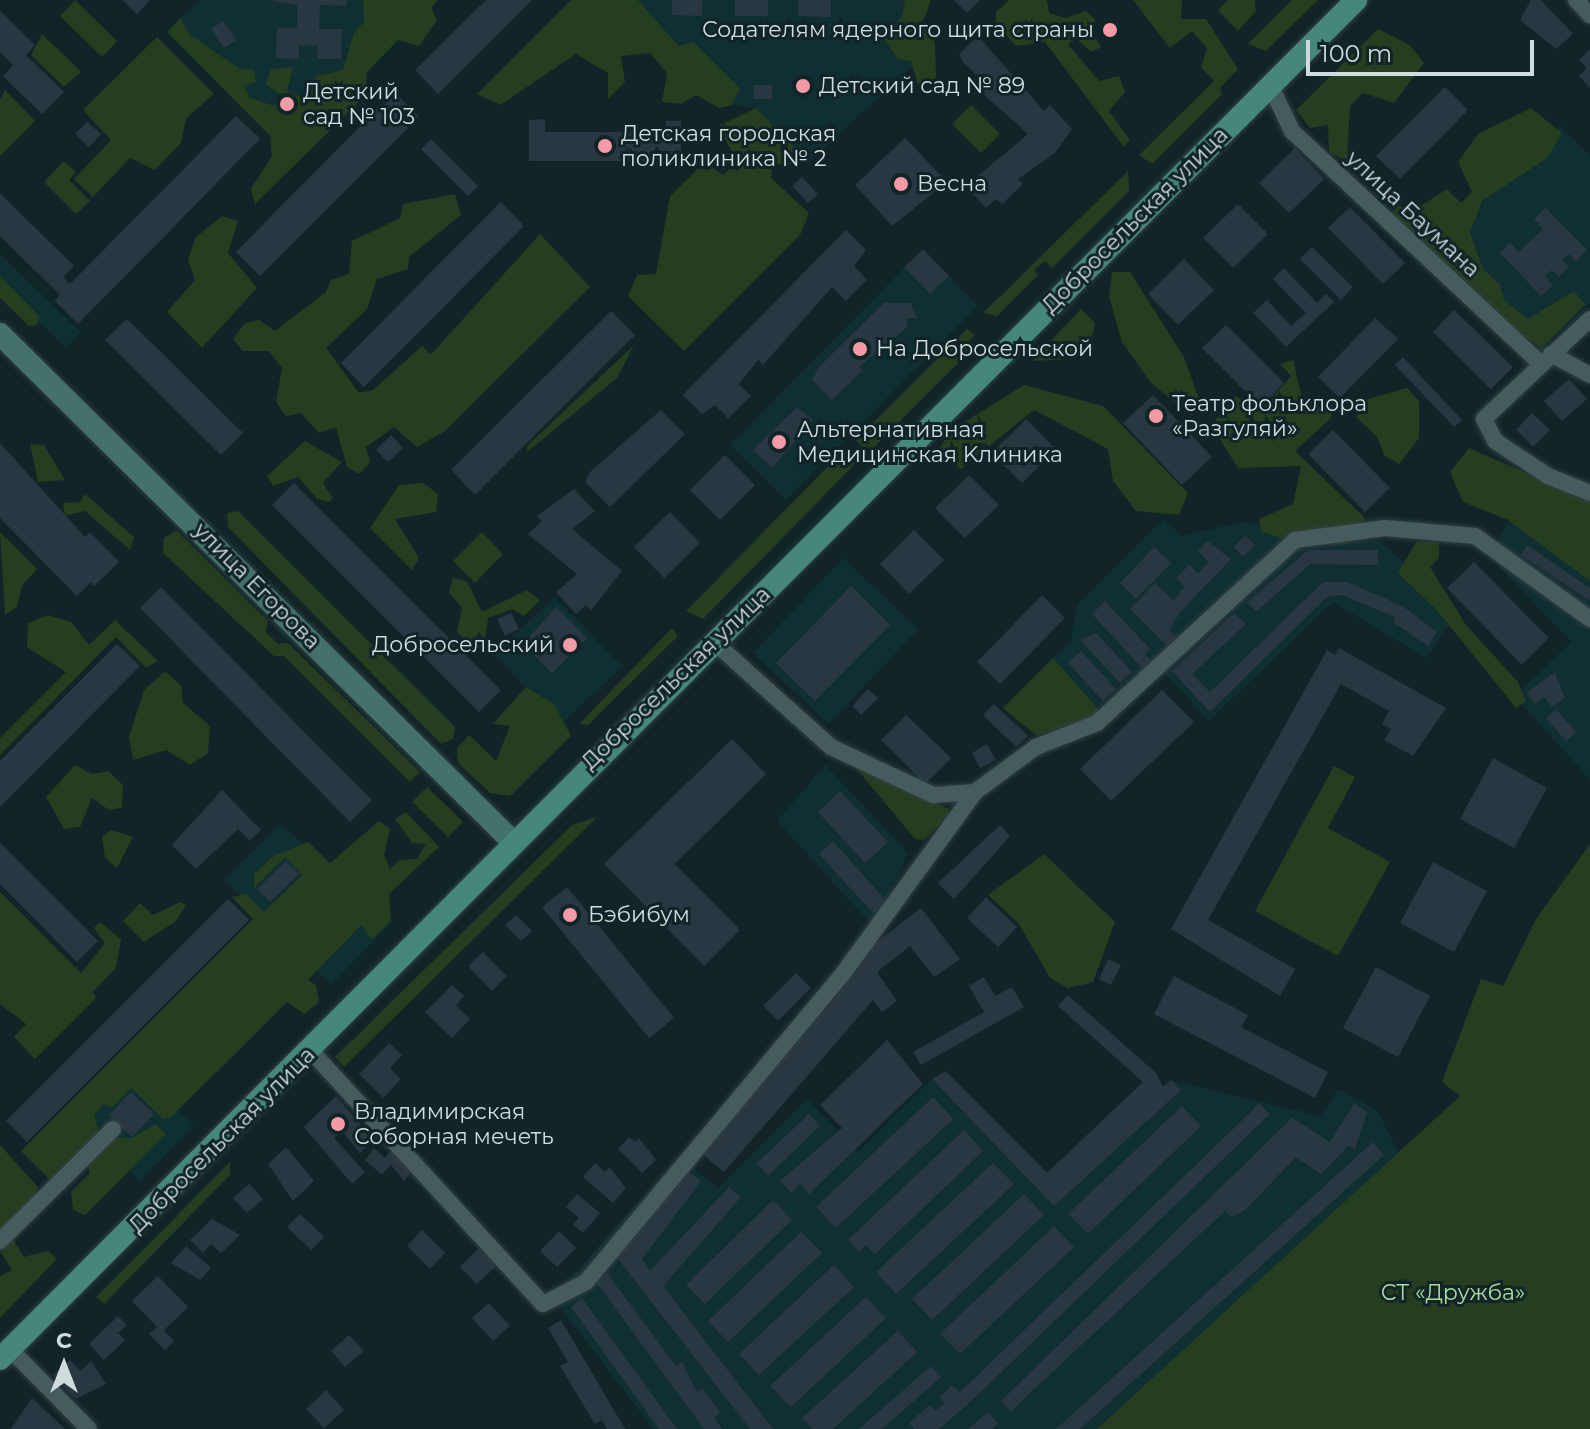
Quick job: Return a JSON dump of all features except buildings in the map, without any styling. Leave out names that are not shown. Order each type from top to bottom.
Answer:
[{"type":"main road","name":"Добросельская улица","points":[[5,1354],[311,1051],[512,841],[1356,0]]},
{"type":"main road","name":"улица Егорова","points":[[0,334],[512,841]]},
{"type":"street","points":[[1576,0],[1590,15]]},
{"type":"street","name":"улица Баумана","points":[[1270,85],[1292,131],[1546,359],[1590,375]]},
{"type":"street","points":[[1590,319],[1484,419],[1495,441],[1548,476],[1590,493]]},
{"type":"street","points":[[311,1051],[543,1304],[586,1282],[842,975],[975,792],[1036,747],[1097,723],[1128,700],[1295,540],[1385,528],[1475,536],[1590,619]]},
{"type":"street","points":[[714,642],[831,747],[933,795],[975,792]]},
{"type":"street","points":[[0,1241],[113,1129]]},
{"type":"street","points":[[5,1354],[89,1429]]},
{"type":"shaded area","name":"Детский сад № 103","points":[[199,0],[438,0],[287,152],[167,32]]},
{"type":"shaded area","name":"Детский сад № 89","points":[[638,0],[922,0],[918,61],[809,162],[756,108],[732,105]]},
{"type":"shaded area","points":[[1561,126],[1590,156],[1590,303],[1540,351],[1437,246]]},
{"type":"shaded area","points":[[923,249],[978,306],[786,500],[730,445]]},
{"type":"shaded area","points":[[0,254],[81,332],[66,348],[0,284]]},
{"type":"shaded area","points":[[1163,519],[1182,536],[1242,522],[1382,542],[1456,613],[1426,658],[1333,602],[1209,721],[1157,665],[1102,713],[1053,658],[1071,640],[1077,605]]},
{"type":"shaded area","points":[[1508,520],[1590,581],[1590,780],[1515,696],[1571,642],[1490,557]]},
{"type":"shaded area","points":[[843,558],[919,629],[828,724],[753,653]]},
{"type":"shaded area","points":[[554,597],[622,666],[562,724],[494,655]]},
{"type":"shaded area","points":[[825,765],[908,853],[887,902],[870,923],[777,821]]},
{"type":"shaded area","points":[[281,824],[389,925],[331,985],[224,879]]},
{"type":"shaded area","points":[[130,1063],[194,1125],[140,1181],[75,1119]]},
{"type":"shaded area","points":[[932,1079],[1044,1195],[1171,1080],[1320,1116],[1338,1089],[1378,1111],[1400,1156],[1097,1429],[653,1429],[553,1298],[679,1156],[718,1188],[807,1099],[858,1152]]},
{"type":"green space","points":[[75,0],[117,41],[102,57],[60,16]]},
{"type":"green space","points":[[363,0],[438,0],[431,8],[437,20],[419,46],[398,40],[367,72],[364,97],[255,204],[251,189],[272,156],[270,136],[167,32],[181,18],[189,34],[240,69],[254,70],[256,82],[244,86],[250,98],[274,106],[282,95],[266,85],[271,69],[293,67],[287,91],[298,96],[311,91],[316,76],[343,70],[354,33],[364,22]]},
{"type":"green space","points":[[571,0],[638,0],[679,46],[693,42],[740,88],[732,105],[719,108],[696,95],[681,104],[662,102],[667,73],[650,53],[621,56],[625,82],[608,99],[608,73],[576,54],[500,105],[477,94]]},
{"type":"green space","points":[[905,0],[931,0],[924,19],[935,43],[936,78],[918,85],[911,61],[898,59],[882,36],[902,17]]},
{"type":"green space","points":[[1009,0],[1047,0],[1049,13],[1066,18],[1086,11],[1095,19],[1093,34],[1101,47],[1091,52],[1076,38],[1068,44],[1099,81],[1119,76],[1125,92],[1109,111],[1130,140],[1124,147],[1045,42],[1016,46],[996,23],[996,12]]},
{"type":"green space","points":[[1133,0],[1182,0],[1181,19],[1206,19],[1238,69],[1220,88],[1222,94],[1152,164],[1139,155],[1214,81],[1201,67],[1207,48],[1192,31],[1170,48]]},
{"type":"green space","points":[[1228,0],[1255,0],[1256,11],[1238,31],[1218,10]]},
{"type":"green space","points":[[1292,0],[1318,0],[1266,51],[1248,44]]},
{"type":"green space","points":[[1378,29],[1410,45],[1424,63],[1394,103],[1363,93],[1350,106],[1347,161],[1329,152],[1328,125],[1310,128],[1296,110]]},
{"type":"green space","points":[[42,34],[81,72],[64,87],[31,55]]},
{"type":"green space","points":[[157,37],[214,94],[186,118],[181,143],[155,170],[130,158],[93,197],[74,179],[111,140],[83,110]]},
{"type":"green space","points":[[5,90],[35,121],[0,156],[0,100]]},
{"type":"green space","points":[[971,105],[1000,134],[981,153],[952,124]]},
{"type":"green space","points":[[756,108],[809,162],[772,165],[771,178],[809,213],[800,235],[684,351],[628,296],[637,275],[656,274],[670,196],[705,162],[723,175],[738,162],[718,126]]},
{"type":"green space","points":[[1531,108],[1562,133],[1547,158],[1482,201],[1470,233],[1483,269],[1500,285],[1504,300],[1528,319],[1574,291],[1585,304],[1542,348],[1514,330],[1390,214],[1398,206],[1416,209],[1447,189],[1461,203],[1472,192],[1458,162],[1478,134]]},
{"type":"green space","points":[[64,161],[76,172],[69,180],[90,201],[76,214],[44,182]]},
{"type":"green space","points":[[1128,171],[1129,191],[1052,268],[1045,261],[1034,270],[1038,275],[997,316],[983,313]]},
{"type":"green space","points":[[455,194],[461,215],[409,257],[408,269],[377,279],[367,309],[326,348],[359,393],[373,390],[422,346],[430,354],[437,348],[540,234],[590,287],[445,431],[417,447],[394,427],[366,447],[370,462],[359,474],[347,467],[336,427],[319,433],[301,413],[286,416],[276,402],[282,368],[269,351],[243,351],[233,339],[245,323],[259,320],[275,331],[326,292],[331,280],[349,274],[352,241],[400,218],[403,204]]},
{"type":"green space","points":[[222,216],[238,221],[228,253],[257,288],[202,348],[167,312],[195,280],[188,259],[196,237]]},
{"type":"green space","points":[[1112,272],[1130,272],[1184,357],[1203,410],[1191,415],[1151,383],[1122,342],[1109,297]]},
{"type":"green space","points":[[0,276],[39,316],[37,325],[29,326],[0,298]]},
{"type":"green space","points":[[1081,309],[1095,323],[1090,347],[1071,359],[1032,361]]},
{"type":"green space","points":[[967,329],[975,335],[965,345],[969,352],[873,448],[863,448],[856,440]]},
{"type":"green space","points":[[634,345],[617,378],[527,452],[527,446]]},
{"type":"green space","points":[[1293,360],[1303,403],[1333,401],[1331,418],[1295,451],[1365,518],[1351,544],[1301,546],[1261,531],[1259,519],[1293,504],[1301,466],[1238,468],[1211,425],[1236,396],[1260,412],[1291,376],[1280,364]]},
{"type":"green space","points":[[1024,385],[1103,406],[1188,493],[1179,515],[1136,511],[1113,481],[1108,449],[1034,410],[961,469],[938,452],[949,432]]},
{"type":"green space","points":[[1407,388],[1419,401],[1419,438],[1399,464],[1385,456],[1377,437],[1356,417],[1368,399]]},
{"type":"green space","points":[[305,441],[342,462],[323,483],[333,498],[329,502],[317,499],[298,477],[273,486],[267,476]]},
{"type":"green space","points":[[30,444],[44,445],[65,480],[38,482]]},
{"type":"green space","points":[[1469,448],[1590,501],[1590,581],[1508,520],[1463,502],[1450,472]]},
{"type":"green space","points":[[845,449],[856,463],[703,619],[686,611]]},
{"type":"green space","points":[[423,483],[438,494],[436,512],[395,519],[419,558],[412,570],[370,528],[399,485]]},
{"type":"green space","points":[[85,494],[134,537],[130,550],[85,511],[65,516],[63,503],[80,502]]},
{"type":"green space","points":[[238,511],[455,727],[453,739],[441,744],[228,527],[227,513]]},
{"type":"green space","points":[[176,530],[268,621],[266,632],[278,644],[288,643],[420,772],[410,782],[284,656],[274,656],[163,553],[164,538]]},
{"type":"green space","points":[[0,532],[37,569],[22,585],[17,607],[5,615]]},
{"type":"green space","points":[[482,532],[503,554],[475,583],[453,561]]},
{"type":"green space","points":[[1416,542],[1439,542],[1439,558],[1430,567],[1466,625],[1518,682],[1526,701],[1516,708],[1436,609],[1398,573]]},
{"type":"green space","points":[[453,578],[467,581],[482,612],[527,590],[540,600],[524,616],[512,609],[488,618],[485,639],[470,645],[457,632],[462,608],[449,592]]},
{"type":"green space","points":[[48,615],[71,622],[89,645],[115,620],[158,661],[146,668],[116,637],[0,755],[0,738],[66,672],[27,647],[28,623]]},
{"type":"green space","points":[[672,628],[678,636],[588,725],[579,724]]},
{"type":"green space","points":[[1053,658],[1102,713],[1037,736],[1003,708]]},
{"type":"green space","points":[[165,671],[181,686],[183,703],[210,726],[208,753],[190,765],[166,750],[133,760],[129,737],[144,690]]},
{"type":"green space","points":[[526,687],[554,704],[571,736],[510,796],[490,793],[458,763],[457,748],[469,735],[496,761],[510,726],[493,724]]},
{"type":"green space","points":[[75,765],[92,774],[108,771],[123,785],[122,808],[109,810],[92,798],[80,827],[64,829],[46,797]]},
{"type":"green space","points":[[1334,766],[1355,777],[1328,828],[1390,862],[1338,956],[1255,911]]},
{"type":"green space","points":[[855,767],[949,809],[949,815],[924,840],[915,839]]},
{"type":"green space","points":[[427,787],[463,822],[448,837],[412,802]]},
{"type":"green space","points":[[406,812],[439,847],[389,894],[391,921],[372,939],[361,925],[308,980],[316,985],[319,1002],[304,1014],[287,1002],[170,1118],[163,1119],[131,1088],[112,1108],[104,1104],[94,1115],[99,1133],[50,1180],[21,1151],[253,919],[232,897],[246,894],[264,912],[302,875],[285,857],[254,888],[254,874],[275,855],[308,842],[330,863],[379,821],[390,829],[384,855],[390,869],[399,860],[417,859],[426,844],[412,843],[395,819]]},
{"type":"green space","points":[[597,817],[344,1067],[335,1057],[572,825]]},
{"type":"green space","points":[[111,830],[133,837],[117,868],[105,858],[102,837]]},
{"type":"green space","name":"СТ «Дружба»","points":[[1590,844],[1590,1429],[1097,1429],[1460,1096],[1442,1082],[1481,979],[1503,986],[1536,919]]},
{"type":"green space","points":[[1044,854],[1115,922],[1093,982],[1068,988],[1050,978],[1019,924],[988,895]]},
{"type":"green space","points":[[0,892],[81,973],[105,943],[94,928],[100,922],[121,939],[116,968],[93,992],[96,998],[35,1059],[14,1037],[26,1024],[0,1004]]},
{"type":"green space","points":[[180,902],[186,905],[176,921],[144,942],[123,921],[140,903],[153,915]]},
{"type":"green space","points":[[156,1124],[166,1134],[85,1215],[73,1210],[71,1192],[89,1174],[89,1162],[112,1138],[132,1138]]},
{"type":"green space","points":[[0,1145],[38,1187],[34,1199],[0,1230]]},
{"type":"green space","points":[[230,1162],[230,1175],[104,1304],[96,1297]]},
{"type":"green space","points":[[13,1240],[24,1257],[48,1251],[57,1259],[0,1318],[0,1276],[12,1270],[0,1251]]},
{"type":"place","name":"Содателям ядерного щита страны","points":[[1110,30]]},
{"type":"place","name":"Детский сад № 89","points":[[803,86]]},
{"type":"place","name":"Детский сад № 103","points":[[287,104]]},
{"type":"place","name":"Детская городская поликлиника № 2","points":[[605,146]]},
{"type":"place","name":"Весна","points":[[901,184]]},
{"type":"place","name":"На Добросельской","points":[[860,349]]},
{"type":"place","name":"Театр фольклора «Разгуляй»","points":[[1156,416]]},
{"type":"place","name":"Альтернативная Mедицинская Kлиника","points":[[779,442]]},
{"type":"place","name":"Добросельский","points":[[570,645]]},
{"type":"place","name":"Бэбибум","points":[[570,915]]},
{"type":"place","name":"Владимирская Соборная мечеть","points":[[338,1124]]}]
